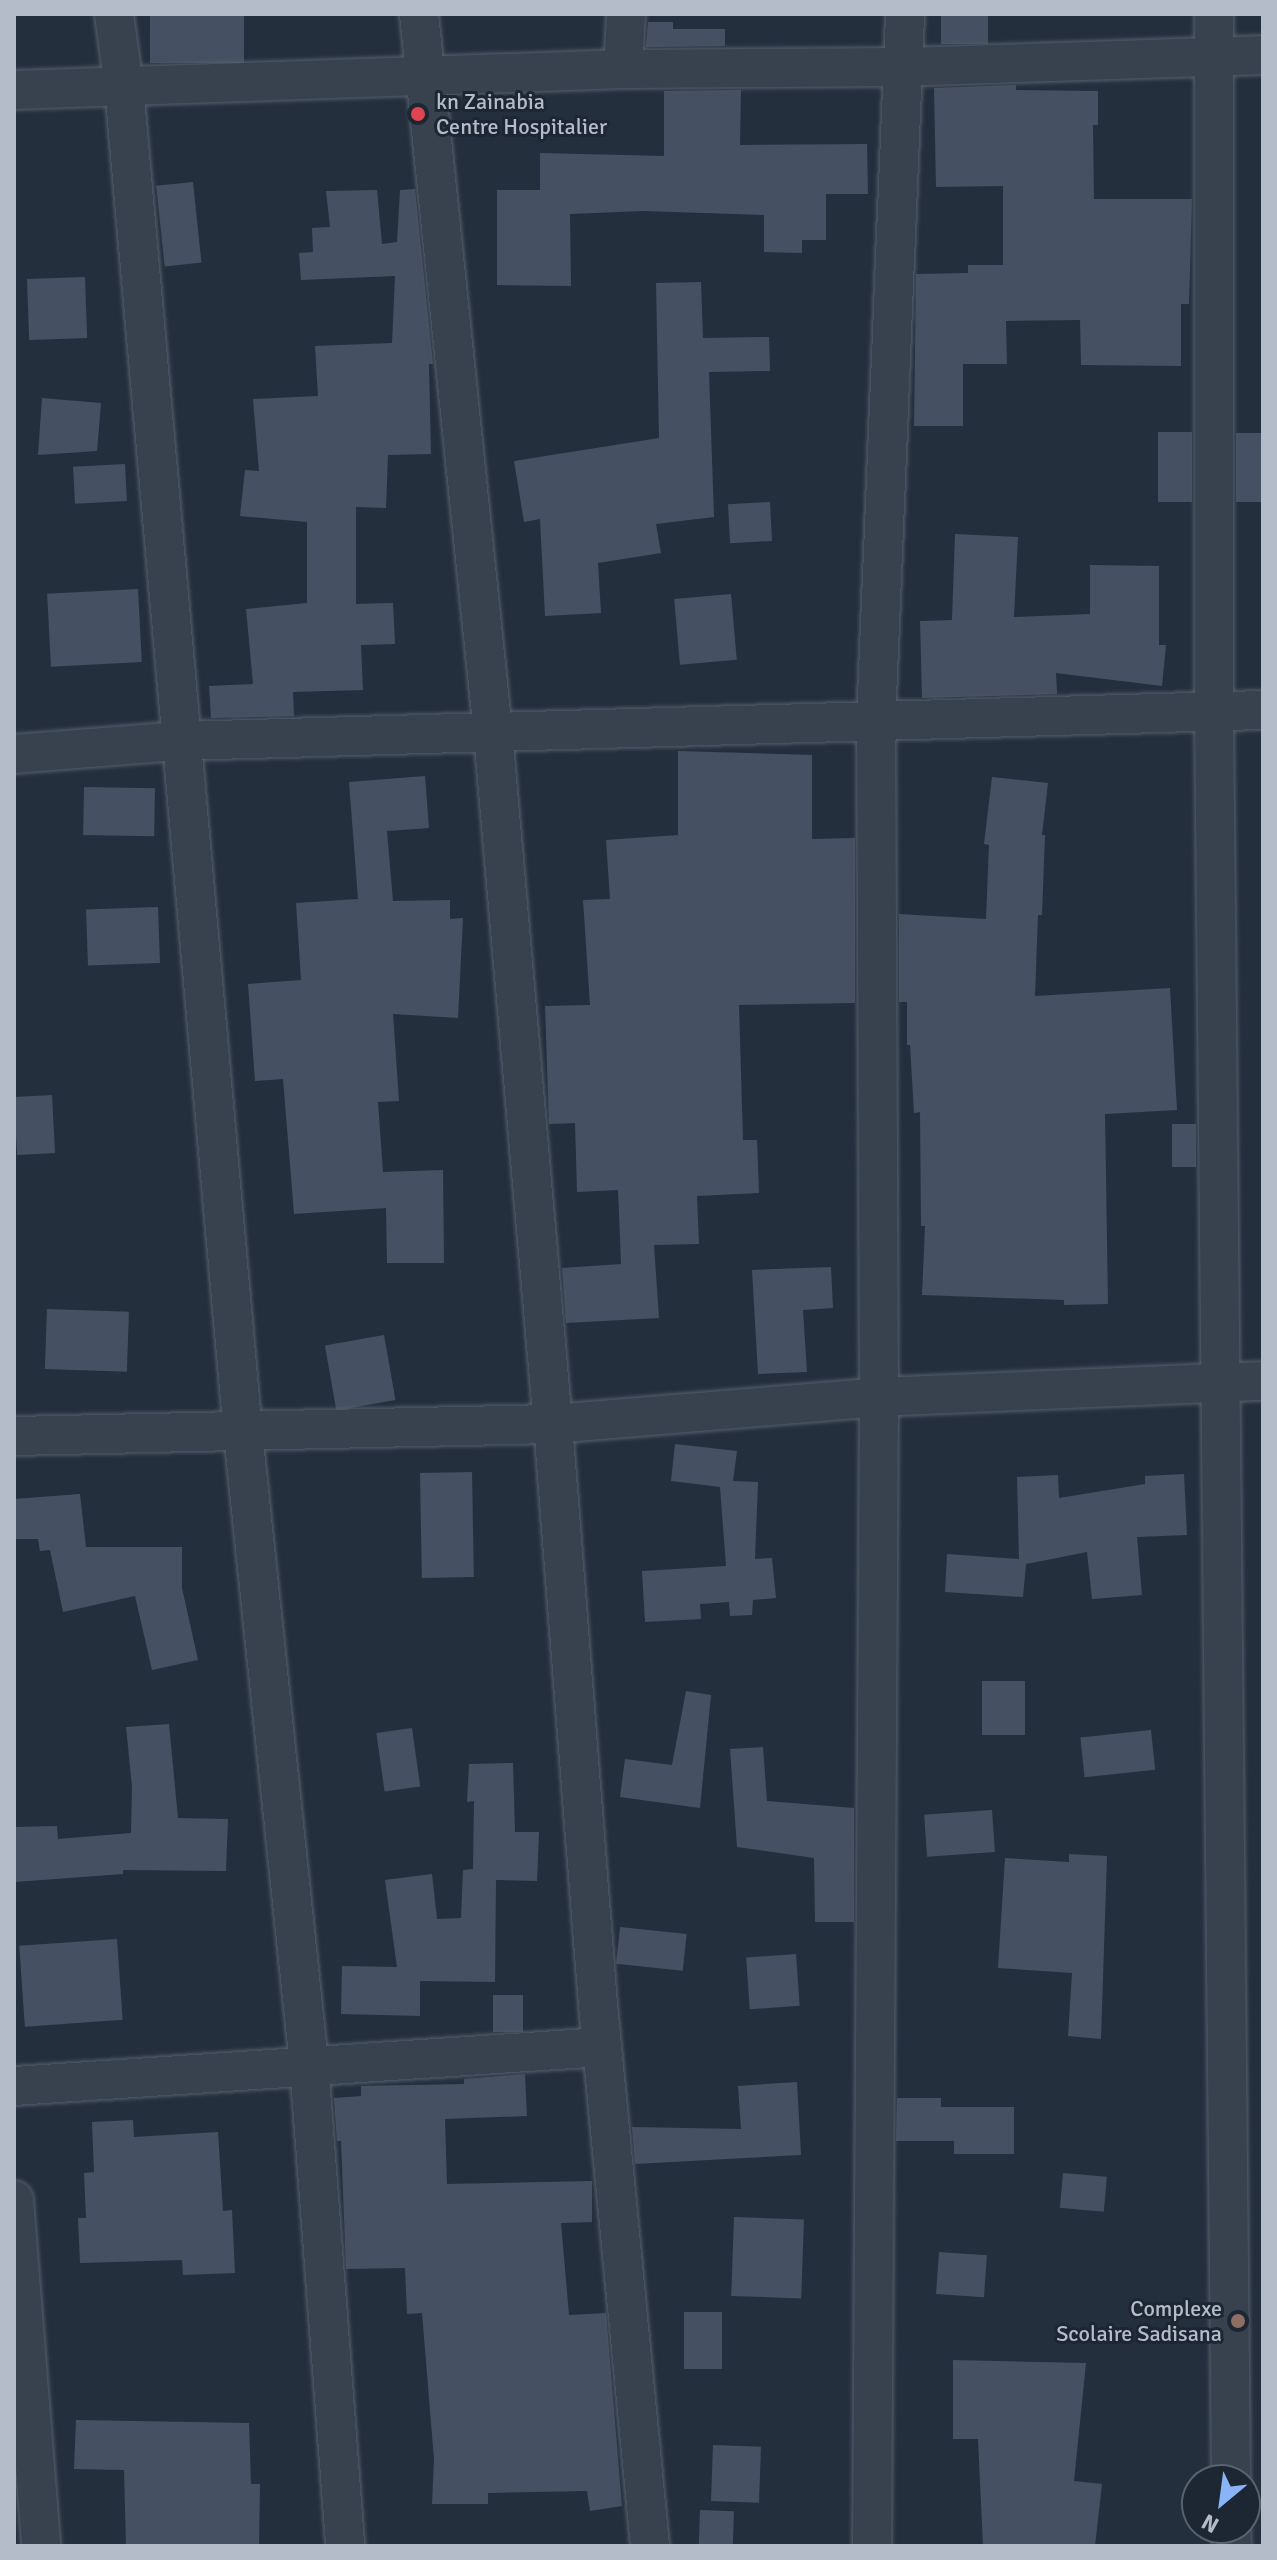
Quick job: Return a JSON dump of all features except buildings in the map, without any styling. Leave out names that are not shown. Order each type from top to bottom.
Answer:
[{"type":"street","points":[[114,14],[124,87],[243,1433],[309,2064],[345,2546]]},
{"type":"street","points":[[419,14],[493,733],[553,1424],[602,2047],[650,2546]]},
{"type":"street","points":[[623,69],[626,14]]},
{"type":"street","points":[[872,2546],[879,1397],[876,722],[905,14]]},
{"type":"street","points":[[1214,14],[1214,709],[1223,1382],[1231,2464]]},
{"type":"street","points":[[14,90],[623,69],[903,67],[1263,55]]},
{"type":"street","points":[[14,754],[180,741],[876,722],[1214,709],[1263,710]]},
{"type":"street","points":[[14,1436],[553,1424],[879,1397],[1263,1381]]},
{"type":"street","points":[[14,2086],[309,2064],[602,2047]]},
{"type":"street","points":[[14,2200],[41,2546]]},
{"type":"place","name":"kn Zainabia Centre Hospitalier","points":[[418,114]]},
{"type":"place","name":"Complexe Scolaire Sadisana","points":[[1238,2321]]}]
